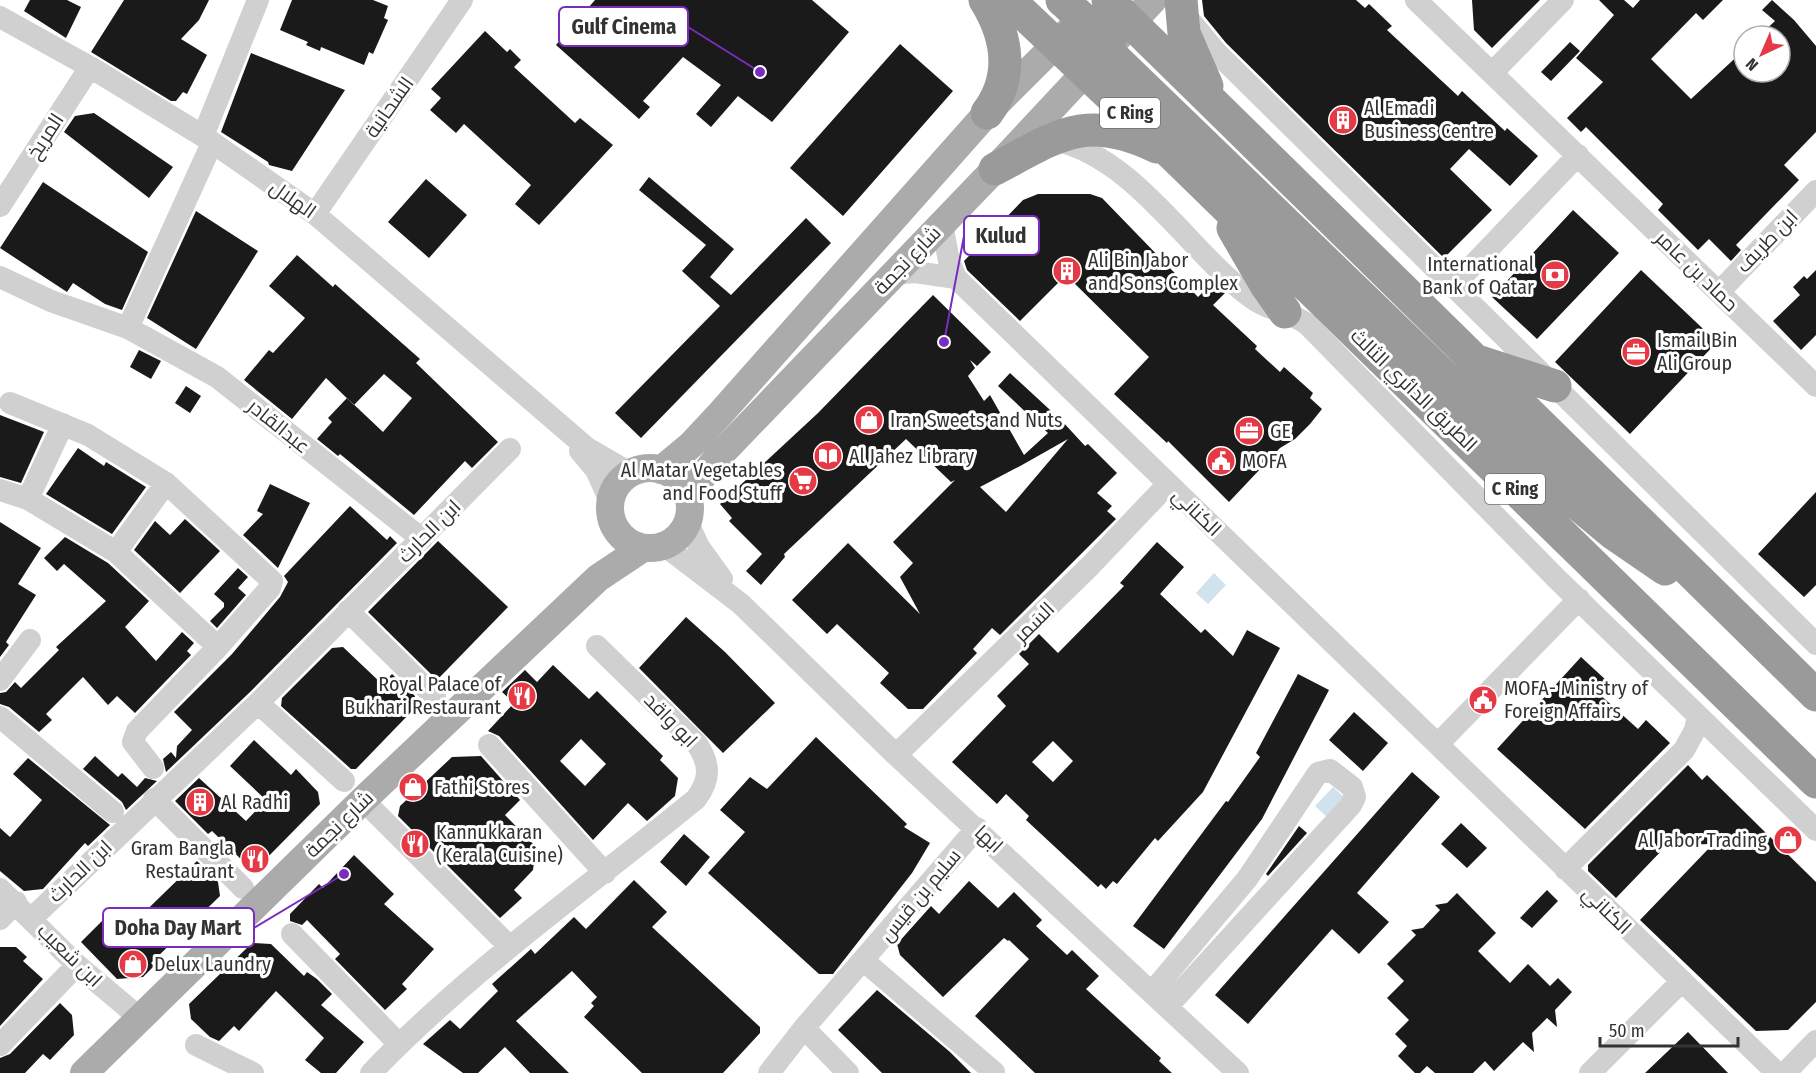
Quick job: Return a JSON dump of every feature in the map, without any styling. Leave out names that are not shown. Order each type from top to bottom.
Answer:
[{"type":"highway","points":[[985,0],[999,29],[1006,60],[998,99],[987,113]]},
{"type":"highway","name":"الطريق الدائري الثالث","points":[[1009,0],[1056,44],[1096,60],[1174,156],[1745,714],[1815,776]]},
{"type":"highway","points":[[1088,4],[1105,31],[1120,30],[1161,6]]},
{"type":"highway","points":[[1161,6],[1180,18],[1186,40],[1216,106]]},
{"type":"highway","points":[[1161,6],[1216,106],[1816,695]]},
{"type":"highway","points":[[1096,60],[1566,494],[1646,556],[1730,611]]},
{"type":"highway","points":[[995,169],[1052,139],[1083,129],[1108,129],[1146,142],[1174,156]]},
{"type":"highway","points":[[1215,195],[1266,285],[1285,312]]},
{"type":"highway","points":[[1475,360],[1555,386]]},
{"type":"main road","name":"شارع نجمة","points":[[661,470],[691,445],[720,414],[987,113],[1056,44],[1088,4]]},
{"type":"main road","name":"شارع نجمة","points":[[688,495],[717,458],[995,169],[1096,60],[1161,6]]},
{"type":"main road","points":[[598,578],[609,539],[611,510],[617,485],[630,473],[645,468],[661,470],[678,479],[688,495],[691,509],[688,524],[675,541],[654,547],[623,538],[611,510]]},
{"type":"main road","name":"شارع نجمة","points":[[84,1073],[141,1019],[354,791],[598,578],[654,547]]},
{"type":"street","points":[[128,328],[207,140],[258,0]]},
{"type":"street","name":"الشحانية","points":[[315,214],[462,0]]},
{"type":"street","points":[[1492,73],[1563,0]]},
{"type":"street","name":"حماد بن عامر","points":[[1424,2],[1492,73],[1816,386]]},
{"type":"street","points":[[1161,6],[1186,16],[1198,33],[1452,287],[1816,644]]},
{"type":"street","name":"الهلال","points":[[0,17],[90,67],[207,140],[315,214],[587,448],[630,473]]},
{"type":"street","name":"المريخ","points":[[0,206],[90,67]]},
{"type":"street","name":"الطريق الدائري الثالث","points":[[1052,139],[1070,143],[1103,159],[1249,297],[1285,312],[1306,324],[1579,599],[1816,830]]},
{"type":"street","points":[[1452,287],[1578,155]]},
{"type":"street","name":"ابن طريف","points":[[1719,292],[1816,191]]},
{"type":"street","name":"الكناني","points":[[942,224],[949,261],[956,278],[1777,1073]]},
{"type":"street","points":[[894,274],[915,272],[956,278]]},
{"type":"street","name":"عبدالقادر","points":[[0,277],[51,301],[128,328],[217,377],[422,538]]},
{"type":"street","points":[[10,403],[88,435],[166,483],[272,581],[270,588],[219,647],[134,736],[133,741],[139,752],[153,768]]},
{"type":"street","name":"الهلال","points":[[557,421],[596,470],[611,510]]},
{"type":"street","points":[[28,500],[63,424]]},
{"type":"street","name":"ابن الحارث","points":[[32,918],[154,799],[258,703],[510,450]]},
{"type":"street","points":[[116,552],[166,483]]},
{"type":"street","name":"السَمر","points":[[896,755],[1082,574],[1168,484]]},
{"type":"street","points":[[0,490],[28,500],[116,552],[219,647]]},
{"type":"street","name":"ابها","points":[[688,524],[699,547],[741,604],[896,755],[1238,1073]]},
{"type":"street","name":"ابها","points":[[654,547],[741,604]]},
{"type":"street","points":[[1438,744],[1579,599]]},
{"type":"street","points":[[348,611],[435,697]]},
{"type":"street","points":[[0,680],[30,640]]},
{"type":"street","name":"ابو واقد","points":[[371,1073],[399,1044],[510,947],[605,873],[696,798],[706,786],[708,773],[706,759],[697,744],[597,645]]},
{"type":"street","points":[[258,703],[354,791],[510,947]]},
{"type":"street","points":[[1565,869],[1684,750],[1695,730],[1698,716]]},
{"type":"street","points":[[0,717],[112,812]]},
{"type":"street","points":[[489,745],[605,873]]},
{"type":"street","points":[[1326,770],[1335,772],[1352,788],[1354,801],[1215,954],[1159,999],[1197,939],[1253,871],[1318,773],[1326,770]]},
{"type":"street","points":[[154,799],[243,888]]},
{"type":"street","name":"سليم بن قيس","points":[[768,1073],[804,1028],[977,828]]},
{"type":"street","points":[[0,919],[8,896]]},
{"type":"street","name":"ابن شعيب","points":[[8,896],[77,964],[141,1019]]},
{"type":"street","points":[[292,934],[399,1044]]},
{"type":"street","points":[[1197,939],[1215,954]]},
{"type":"street","points":[[864,961],[994,1072]]},
{"type":"street","points":[[0,1045],[77,964]]},
{"type":"street","points":[[1590,1073],[1681,982]]},
{"type":"street","points":[[804,1028],[848,1073]]},
{"type":"street","points":[[1785,1073],[1816,1041]]},
{"type":"street","points":[[196,1045],[253,1073]]},
{"type":"water","points":[[1214,573],[1226,585],[1208,604],[1196,593]]},
{"type":"water","points":[[1333,787],[1345,798],[1327,817],[1315,806]]},
{"type":"building","points":[[30,0],[67,0],[81,7],[66,38],[24,11]]},
{"type":"building","points":[[124,0],[209,0],[199,20],[181,39],[207,55],[187,94],[183,92],[176,101],[171,101],[91,52]]},
{"type":"building","points":[[292,0],[373,0],[388,6],[384,18],[388,20],[373,54],[369,52],[364,65],[321,47],[320,51],[306,45],[308,42],[280,30]]},
{"type":"building","points":[[595,0],[812,0],[849,32],[772,122],[738,96],[711,127],[696,114],[721,85],[683,57],[643,101],[650,107],[639,119],[556,45]]},
{"type":"building","points":[[1202,0],[1356,0],[1365,8],[1369,4],[1392,26],[1387,30],[1458,96],[1462,91],[1505,131],[1507,128],[1538,156],[1510,186],[1469,149],[1450,169],[1492,210],[1444,258],[1226,43],[1204,16]]},
{"type":"building","points":[[1472,0],[1540,0],[1492,48],[1474,30]]},
{"type":"building","points":[[1599,0],[1624,0],[1633,8],[1640,0],[1723,0],[1703,20],[1696,13],[1651,59],[1691,99],[1732,61],[1732,84],[1792,84],[1792,24],[1772,24],[1775,21],[1762,10],[1772,0],[1794,20],[1816,46],[1816,132],[1784,165],[1799,180],[1736,245],[1741,250],[1731,261],[1709,239],[1698,250],[1658,210],[1663,204],[1586,127],[1581,132],[1567,118],[1603,82],[1576,58],[1614,15]]},
{"type":"building","points":[[485,31],[507,52],[510,49],[521,60],[514,67],[575,123],[580,118],[613,145],[539,225],[515,204],[531,185],[464,124],[456,133],[430,110],[441,98],[431,89]]},
{"type":"building","points":[[1570,42],[1580,51],[1551,81],[1541,72]]},
{"type":"building","points":[[900,44],[953,91],[843,216],[790,168]]},
{"type":"building","points":[[251,53],[345,90],[292,171],[269,165],[268,162],[221,132]]},
{"type":"building","points":[[94,113],[173,167],[149,198],[64,132],[75,116]]},
{"type":"building","points":[[649,177],[734,249],[710,277],[731,295],[806,218],[831,243],[641,438],[615,413],[720,306],[682,271],[706,245],[639,190]]},
{"type":"building","points":[[426,179],[467,215],[429,258],[388,222]]},
{"type":"building","points":[[43,182],[148,252],[122,310],[105,304],[73,283],[67,292],[0,248]]},
{"type":"building","points":[[1038,194],[1090,194],[1102,198],[1198,297],[1213,282],[1225,293],[1213,305],[1257,346],[1255,349],[1280,372],[1284,367],[1313,393],[1310,398],[1322,409],[1295,439],[1280,448],[1229,502],[1168,441],[1167,443],[1114,394],[1149,357],[1066,275],[1020,321],[967,270],[964,261],[1023,200]]},
{"type":"building","name":"International Bank of Qatar","points":[[1573,210],[1619,253],[1537,339],[1492,297]]},
{"type":"building","points":[[196,211],[258,251],[196,349],[147,318]]},
{"type":"building","points":[[297,255],[333,287],[335,284],[420,359],[416,363],[498,442],[472,468],[465,461],[414,515],[340,454],[338,456],[317,439],[332,422],[328,418],[347,398],[326,378],[292,419],[244,380],[269,350],[273,353],[305,318],[269,286]],"holes":[[[384,374],[412,398],[383,432],[354,405]]]},
{"type":"building","name":"Ismail Bin Ali Group","points":[[1641,270],[1717,342],[1630,434],[1555,362]]},
{"type":"building","points":[[1816,270],[1816,335],[1801,350],[1773,321],[1800,295],[1793,287],[1804,276],[1807,279]]},
{"type":"building","points":[[933,295],[991,352],[977,366],[970,360],[975,368],[968,376],[984,401],[990,395],[1024,455],[1048,433],[998,386],[1010,373],[1062,421],[1085,446],[1088,444],[1117,473],[1097,493],[1112,506],[1107,511],[1116,519],[1000,635],[992,628],[973,649],[977,653],[923,709],[908,709],[880,683],[889,673],[837,624],[827,634],[792,600],[848,543],[920,614],[900,577],[913,563],[893,542],[955,480],[951,482],[906,439],[784,554],[785,557],[761,585],[746,571],[762,554],[729,521],[732,518],[720,504],[818,413]],"holes":[[[1068,439],[1006,512],[980,487]]]},
{"type":"building","points":[[139,350],[161,361],[151,379],[130,367]]},
{"type":"building","points":[[186,386],[201,396],[190,413],[175,403]]},
{"type":"building","points":[[0,415],[44,432],[21,483],[0,477]]},
{"type":"building","points":[[78,448],[104,466],[106,462],[146,487],[112,534],[46,494]]},
{"type":"building","points":[[270,484],[310,503],[278,568],[243,535],[263,514],[257,511]]},
{"type":"building","points":[[1816,492],[1816,585],[1804,597],[1758,554]]},
{"type":"building","points":[[350,506],[387,540],[390,536],[397,543],[249,693],[166,772],[163,759],[171,752],[176,758],[177,746],[192,730],[174,712],[232,654],[280,597],[288,582],[284,576]]},
{"type":"building","points":[[185,519],[220,551],[180,593],[134,550],[155,521],[170,535]]},
{"type":"building","points":[[0,522],[41,548],[18,584],[36,595],[6,642],[9,645],[0,657]]},
{"type":"building","points":[[65,537],[108,563],[149,601],[125,627],[156,661],[182,632],[194,643],[187,651],[191,655],[135,713],[117,696],[108,705],[83,677],[46,714],[52,720],[39,732],[9,707],[0,704],[0,693],[6,692],[15,682],[21,688],[59,650],[56,647],[106,601],[64,564],[57,571],[44,558]]},
{"type":"building","points":[[438,541],[508,607],[437,680],[368,612]]},
{"type":"building","points":[[1157,542],[1184,567],[1160,594],[1201,633],[1205,629],[1233,656],[1247,630],[1280,648],[1203,792],[1158,841],[1155,838],[1117,884],[1113,881],[1106,889],[1101,884],[1098,887],[1026,820],[1029,816],[1006,794],[997,804],[952,762],[1006,706],[997,696],[1029,664],[1019,654],[1039,634],[1058,653],[1124,586],[1120,583]],"holes":[[[1053,741],[1073,761],[1053,782],[1032,762]]]},
{"type":"building","points":[[238,568],[248,577],[238,588],[246,595],[217,628],[210,621],[224,607],[224,603],[214,594]]},
{"type":"building","points":[[686,617],[725,652],[775,703],[723,753],[639,668]]},
{"type":"building","points":[[343,647],[382,684],[392,674],[415,696],[412,711],[356,769],[351,769],[281,706],[282,698],[332,648]]},
{"type":"building","points":[[1581,657],[1607,681],[1597,692],[1638,729],[1646,720],[1670,743],[1585,829],[1497,749]]},
{"type":"building","points":[[553,665],[589,699],[597,691],[663,756],[660,760],[678,778],[675,796],[647,821],[628,803],[593,840],[499,736],[488,731],[514,703],[502,692],[525,670],[537,682]],"holes":[[[581,739],[606,764],[585,786],[560,761]]]},
{"type":"building","points":[[1298,674],[1329,690],[1262,819],[1164,949],[1133,926],[1260,757],[1256,753]]},
{"type":"building","points":[[1354,712],[1388,743],[1363,771],[1329,740]]},
{"type":"building","points":[[816,737],[907,824],[904,827],[930,843],[912,873],[833,974],[819,974],[708,873],[745,832],[720,810],[750,777],[767,789]]},
{"type":"building","points":[[254,740],[291,775],[296,769],[318,792],[320,804],[258,867],[248,866],[212,831],[208,834],[175,801],[199,778],[246,821],[266,800],[230,766]]},
{"type":"building","points":[[95,756],[118,777],[122,773],[137,787],[145,778],[157,781],[126,810],[122,802],[83,769]]},
{"type":"building","points":[[481,756],[520,800],[505,815],[536,847],[533,870],[514,890],[522,898],[500,918],[398,816],[400,806],[452,757]]},
{"type":"building","points":[[28,758],[110,825],[88,846],[85,843],[43,889],[24,891],[0,871],[0,828],[10,837],[42,800],[13,774]]},
{"type":"building","points":[[1688,765],[1702,780],[1707,775],[1816,882],[1816,1002],[1788,1030],[1756,1031],[1640,920],[1713,844],[1667,845],[1616,898],[1588,871],[1588,865]]},
{"type":"building","points":[[1412,772],[1440,797],[1357,893],[1389,922],[1359,954],[1332,929],[1248,1024],[1215,995]]},
{"type":"building","points":[[1461,823],[1487,848],[1467,868],[1441,844]]},
{"type":"building","points":[[1299,826],[1307,833],[1268,876],[1266,874]]},
{"type":"building","points":[[684,834],[710,857],[686,886],[660,862]]},
{"type":"building","points":[[354,855],[394,894],[384,904],[434,949],[402,984],[407,989],[385,1010],[335,959],[340,954],[307,920],[302,925],[290,921],[290,914],[319,884],[323,888]]},
{"type":"building","points":[[197,861],[218,882],[220,896],[151,963],[154,966],[143,977],[117,979],[81,942],[106,917],[122,934]]},
{"type":"building","points":[[634,880],[667,912],[652,927],[760,1027],[760,1033],[723,1073],[642,1073],[584,1017],[594,1006],[591,1003],[597,997],[572,971],[516,1021],[569,1073],[530,1073],[505,1047],[478,1073],[463,1073],[423,1044],[450,1020],[460,1029],[498,991],[492,984],[531,949],[535,954],[574,917],[586,929]]},
{"type":"building","points":[[969,881],[998,908],[1014,892],[1042,920],[1036,926],[1067,955],[1072,950],[1099,976],[1086,989],[1161,1058],[1159,1061],[1172,1073],[1035,1073],[975,1016],[1029,959],[1004,938],[943,997],[900,955],[897,944],[931,906],[939,914]]},
{"type":"building","points":[[1547,890],[1558,901],[1532,928],[1520,918]]},
{"type":"building","points":[[1457,893],[1496,933],[1478,951],[1510,983],[1528,964],[1550,986],[1558,978],[1572,992],[1555,1010],[1557,1027],[1547,1018],[1532,1033],[1534,1052],[1523,1042],[1494,1071],[1485,1061],[1473,1073],[1435,1073],[1427,1066],[1420,1073],[1415,1073],[1398,1056],[1407,1046],[1395,1034],[1409,1020],[1387,998],[1404,981],[1387,964],[1416,935],[1411,930],[1423,928],[1440,910],[1435,905],[1447,903]]},
{"type":"building","points":[[252,943],[271,944],[304,976],[307,972],[317,979],[332,994],[321,1005],[364,1042],[336,1073],[321,1073],[305,1060],[324,1038],[276,991],[239,1031],[234,1026],[219,1041],[210,1037],[191,1019],[189,1004]]},
{"type":"building","points":[[0,947],[16,947],[27,957],[23,961],[43,979],[0,1026]]},
{"type":"building","points":[[877,990],[950,1052],[971,1073],[882,1073],[838,1030]]},
{"type":"building","points":[[60,1003],[72,1015],[74,1035],[50,1060],[43,1054],[25,1073],[0,1073],[0,1058],[10,1054]]},
{"type":"building","points":[[1688,1032],[1728,1073],[1645,1073]]},
{"type":"place","name":"Gulf Cinema","points":[[760,72]]},
{"type":"place","name":"Al Emadi Business Centre","points":[[1343,120]]},
{"type":"place","name":"Ali Bin Jabor and Sons Complex","points":[[1067,271]]},
{"type":"place","name":"International Bank of Qatar","points":[[1555,275]]},
{"type":"place","name":"Kulud","points":[[944,342]]},
{"type":"place","name":"Ismail Bin Ali Group","points":[[1636,352]]},
{"type":"place","name":"Iran Sweets and Nuts","points":[[869,420]]},
{"type":"place","name":"GE","points":[[1249,431]]},
{"type":"place","name":"Al Jahez Library","points":[[828,456]]},
{"type":"place","name":"MOFA","points":[[1221,461]]},
{"type":"place","name":"Al Matar Vegetables and Food Stuff","points":[[803,481]]},
{"type":"place","name":"Royal Palace of Bukhari Restaurant","points":[[522,696]]},
{"type":"place","name":"MOFA- Ministry of Foreign Affairs","points":[[1483,700]]},
{"type":"place","name":"Fathi Stores","points":[[413,787]]},
{"type":"place","name":"Al Radhi","points":[[200,802]]},
{"type":"place","name":"Al Jabor Trading","points":[[1788,840]]},
{"type":"place","name":"Kannukkaran (Kerala Cuisine)","points":[[415,844]]},
{"type":"place","name":"Gram Bangla Restaurant","points":[[255,859]]},
{"type":"place","name":"Doha Day Mart","points":[[344,874]]},
{"type":"place","name":"Delux Laundry","points":[[133,964]]}]
